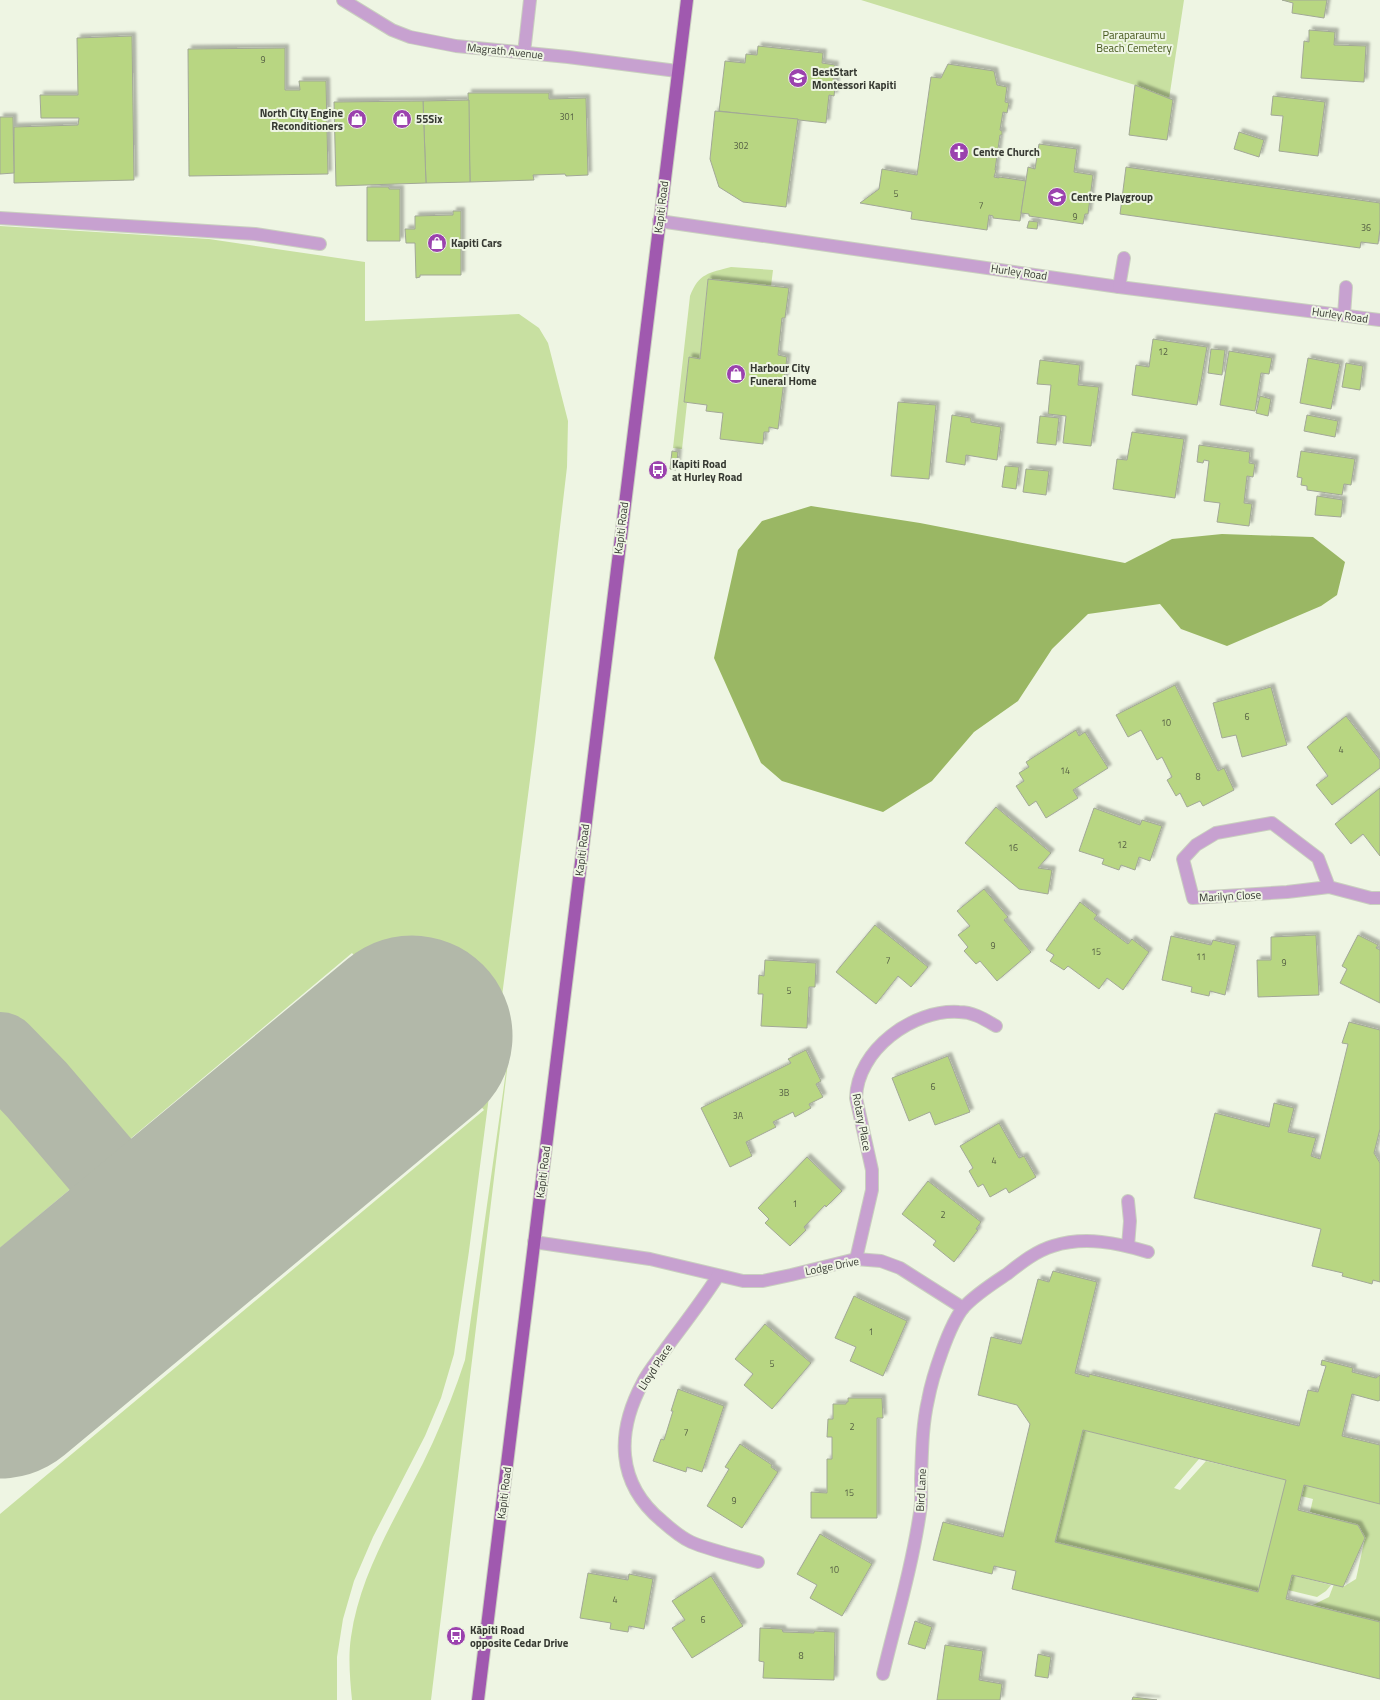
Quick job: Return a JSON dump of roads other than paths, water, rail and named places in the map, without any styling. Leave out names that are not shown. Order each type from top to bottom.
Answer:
[{"type":"main road","name":"Kapiti Road","points":[[478,1700],[686,0]]},
{"type":"street","name":"Magrath Avenue","points":[[343,0],[392,30],[410,37],[456,46],[677,71]]},
{"type":"street","points":[[524,53],[530,0]]},
{"type":"street","points":[[0,218],[255,234],[320,244]]},
{"type":"street","name":"Hurley Road","points":[[659,221],[1119,287],[1380,320]]},
{"type":"street","points":[[1119,287],[1124,258]]},
{"type":"street","points":[[1344,315],[1346,287]]},
{"type":"street","name":"Marilyn Close","points":[[1329,887],[1318,858],[1272,823],[1216,833],[1196,845],[1183,859],[1193,898],[1287,892],[1329,887],[1371,898],[1380,898]]},
{"type":"street","name":"Rotary Place","points":[[856,1260],[872,1190],[872,1170],[856,1098],[856,1087],[864,1065],[871,1054],[892,1035],[903,1027],[931,1015],[948,1012],[971,1013],[996,1026]]},
{"type":"street","points":[[1128,1201],[1130,1221],[1128,1246]]},
{"type":"street","name":"Lodge Drive","points":[[534,1242],[650,1259],[743,1281],[763,1281],[856,1260],[881,1261],[900,1268],[963,1308]]},
{"type":"street","points":[[963,1308],[983,1290],[1024,1260],[1052,1246],[1072,1242],[1106,1242],[1128,1246],[1148,1252]]},
{"type":"street","name":"Lloyd Place","points":[[718,1276],[643,1381],[631,1406],[625,1430],[625,1456],[630,1478],[640,1498],[656,1516],[674,1532],[691,1542],[758,1562]]},
{"type":"street","name":"Bird Lane","points":[[883,1674],[913,1553],[920,1510],[924,1423],[928,1400],[936,1370],[951,1330],[963,1308]]},
{"type":"place","name":"BestStart Montessori Kapiti","points":[[798,78]]},
{"type":"place","name":"North City Engine Reconditioners","points":[[357,119]]},
{"type":"place","name":"55Six","points":[[402,119]]},
{"type":"place","name":"Centre Church","points":[[959,152]]},
{"type":"place","name":"Centre Playgroup","points":[[1057,197]]},
{"type":"place","name":"Kapiti Cars","points":[[437,243]]},
{"type":"place","name":"Harbour City Funeral Home","points":[[736,374]]},
{"type":"place","name":"Kapiti Road at Hurley Road","points":[[658,470]]},
{"type":"place","name":"Kāpiti Road opposite Cedar Drive","points":[[456,1636]]},
{"type":"park label","name":"Paraparaumu Beach Cemetery","points":[[1134,41]]}]
